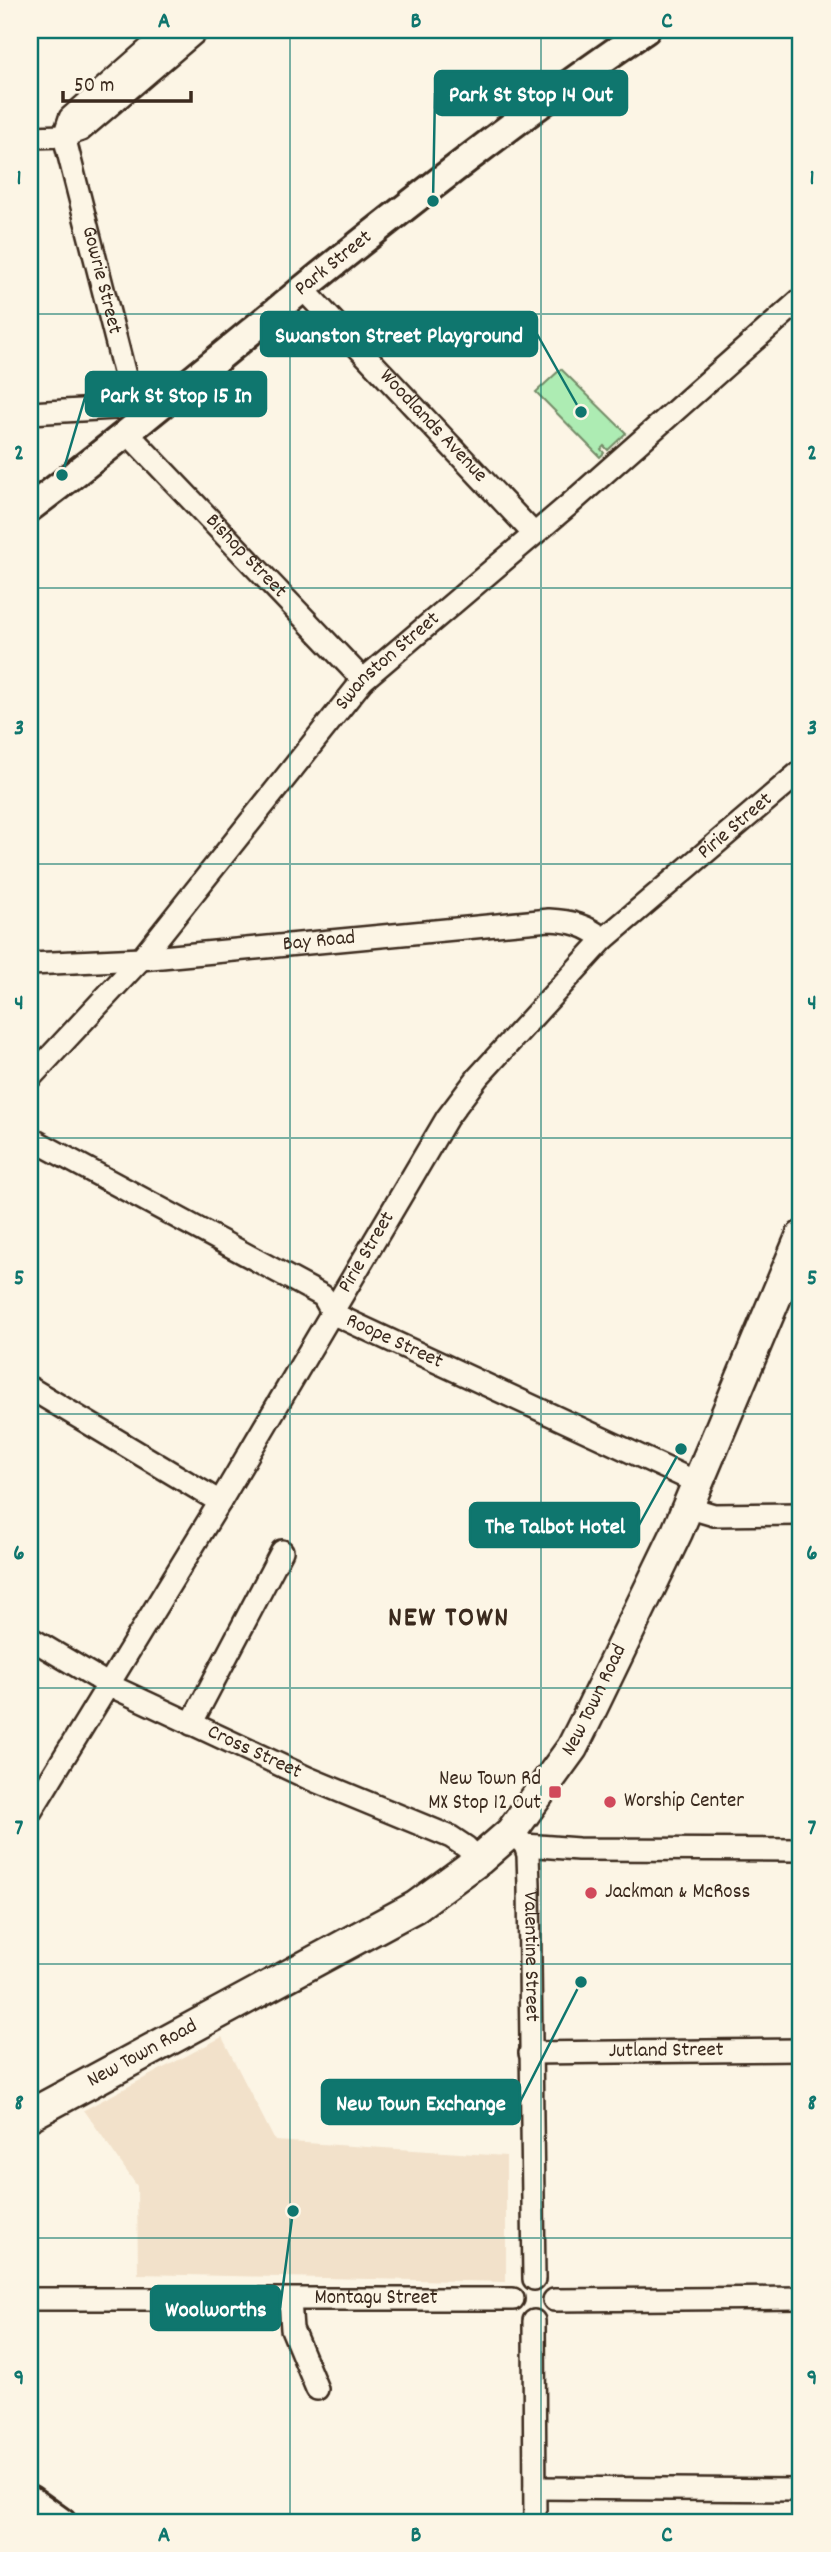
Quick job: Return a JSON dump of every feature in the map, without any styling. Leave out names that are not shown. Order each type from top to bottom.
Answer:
[{"type":"main road","name":"New Town Road","points":[[30,2115],[415,1907],[479,1860],[518,1838],[572,1748],[692,1495],[801,1237]]},
{"type":"street","points":[[64,136],[69,118],[170,30]]},
{"type":"street","points":[[30,137],[64,136],[81,130],[198,30]]},
{"type":"street","name":"Park Street","points":[[30,508],[134,417],[303,289],[427,190],[577,77],[646,30]]},
{"type":"street","name":"Gowrie Street","points":[[64,136],[134,417]]},
{"type":"street","name":"Woodlands Avenue","points":[[303,289],[533,533]]},
{"type":"street","name":"Swanston Street","points":[[30,1078],[141,959],[363,680],[571,503],[801,299]]},
{"type":"street","points":[[30,413],[115,408],[134,417]]},
{"type":"street","name":"Bishop Street","points":[[134,417],[137,443],[363,680]]},
{"type":"street","name":"Pirie Street","points":[[30,1813],[220,1502],[331,1310],[447,1118],[478,1077],[604,939],[801,771]]},
{"type":"street","name":"Bay Road","points":[[30,964],[141,959],[549,920],[570,921],[590,928],[604,939]]},
{"type":"street","name":"Roope Street","points":[[30,1138],[323,1296],[331,1310],[340,1317],[692,1495],[714,1515],[801,1514]]},
{"type":"street","points":[[30,1388],[220,1502]]},
{"type":"street","points":[[191,1724],[282,1550]]},
{"type":"street","name":"Cross Street","points":[[30,1638],[109,1685],[191,1724],[308,1778],[451,1837],[479,1860]]},
{"type":"street","points":[[518,1838],[578,1849],[801,1850]]},
{"type":"street","name":"Valentine Street","points":[[518,1838],[528,1855],[534,2279]]},
{"type":"street","name":"Jutland Street","points":[[530,2053],[801,2050]]},
{"type":"street","points":[[534,2279],[551,2288],[554,2300],[550,2312],[541,2320],[534,2321],[519,2314],[513,2299],[517,2287],[534,2279]]},
{"type":"street","points":[[554,2300],[801,2298]]},
{"type":"street","name":"Montagu Street","points":[[30,2299],[513,2299]]},
{"type":"street","points":[[290,2300],[292,2329],[317,2389]]},
{"type":"street","points":[[534,2321],[535,2522]]},
{"type":"street","points":[[536,2488],[801,2490]]},
{"type":"street","points":[[30,2499],[62,2522]]},
{"type":"shaded area","points":[[222,2037],[275,2141],[506,2156],[506,2282],[138,2274],[137,2186],[84,2110]]},
{"type":"green space","points":[[561,369],[626,433],[608,450],[604,446],[601,449],[604,453],[600,457],[536,392]]},
{"type":"place","name":"Park St Stop 14 Out","points":[[433,201]]},
{"type":"place","name":"Swanston Street Playground","points":[[581,412]]},
{"type":"place","name":"Park St Stop 15 In","points":[[62,475]]},
{"type":"place","name":"The Talbot Hotel","points":[[681,1449]]},
{"type":"place","name":"New Town Rd MX Stop 12 Out","points":[[555,1792]]},
{"type":"place","name":"Worship Center","points":[[610,1802]]},
{"type":"place","name":"Jackman & McRoss","points":[[591,1893]]},
{"type":"place","name":"New Town Exchange","points":[[581,1982]]},
{"type":"place","name":"Woolworths","points":[[293,2211]]},
{"type":"district","name":"NEW TOWN","points":[[449,1620]]}]
